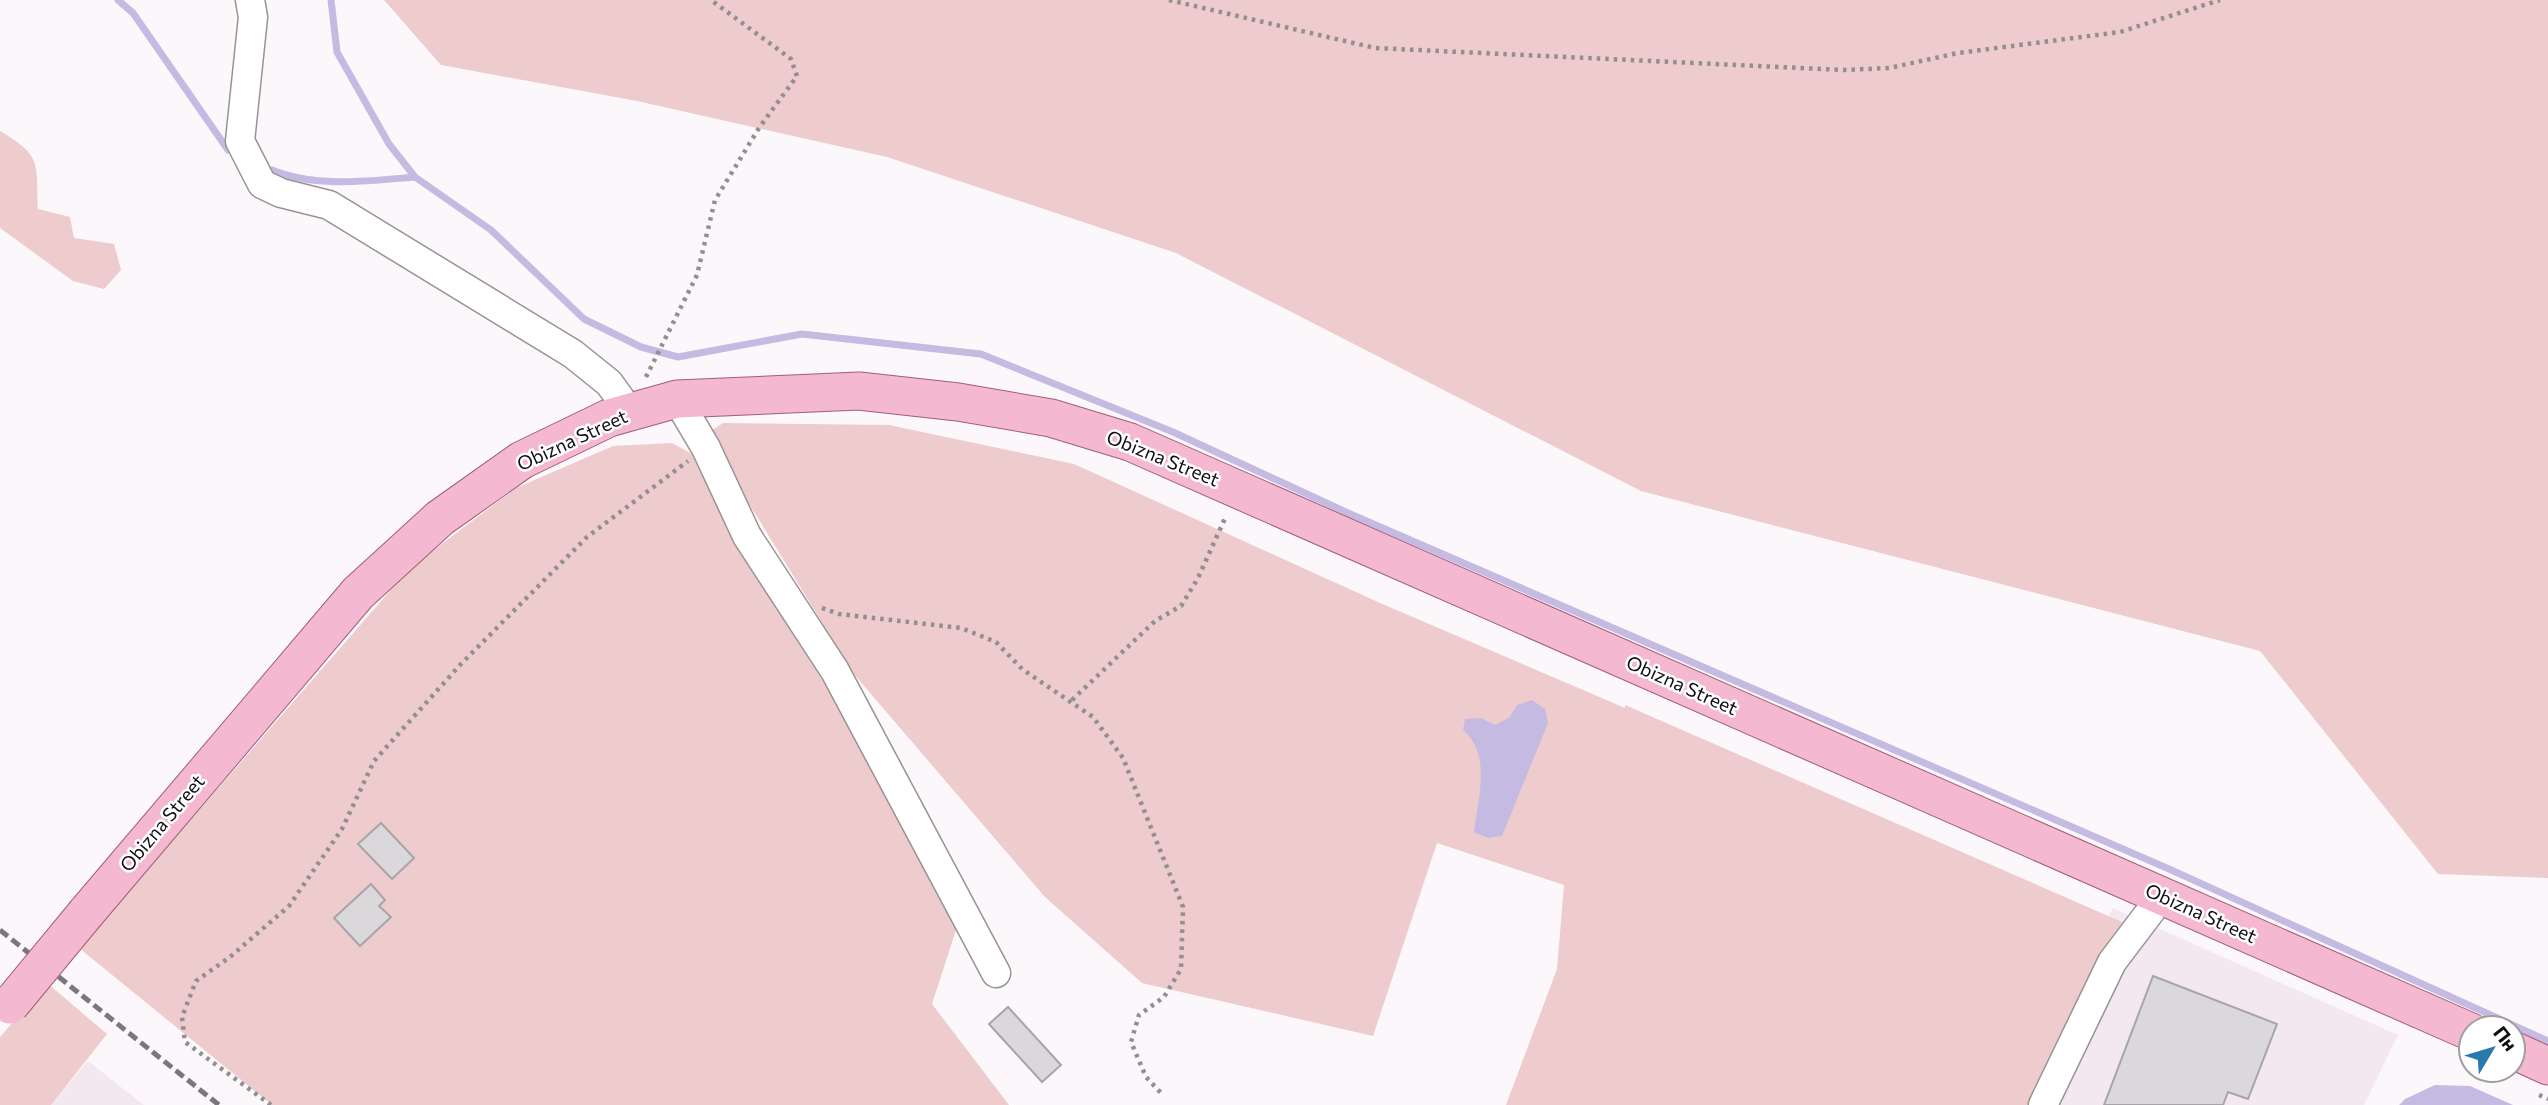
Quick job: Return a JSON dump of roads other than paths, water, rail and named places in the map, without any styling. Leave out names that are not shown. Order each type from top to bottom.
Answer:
[{"type":"main road","name":"Obizna Street","points":[[5,1011],[358,593],[440,518],[522,460],[630,411],[677,399],[859,391],[958,402],[1051,418],[1130,442],[2457,1026]]},
{"type":"main road","points":[[2527,1056],[2548,1066]]},
{"type":"lane","points":[[250,0],[253,17],[240,141],[262,184],[281,193],[329,205],[573,354],[608,383],[630,411]]},
{"type":"lane","points":[[677,399],[706,448],[747,536],[835,671],[996,973]]},
{"type":"lane","points":[[2043,1105],[2112,962],[2162,896]]},
{"type":"waterway","points":[[118,0],[133,13],[228,150]]},
{"type":"waterway","points":[[272,170],[289,176],[324,181],[415,177],[389,144],[337,52],[331,0]]},
{"type":"waterway","points":[[415,177],[491,230],[584,319],[641,347],[678,357],[802,334],[981,354],[1173,432],[1348,513],[2169,869],[2548,1041]]},
{"type":"railway","points":[[0,930],[219,1105]]}]
